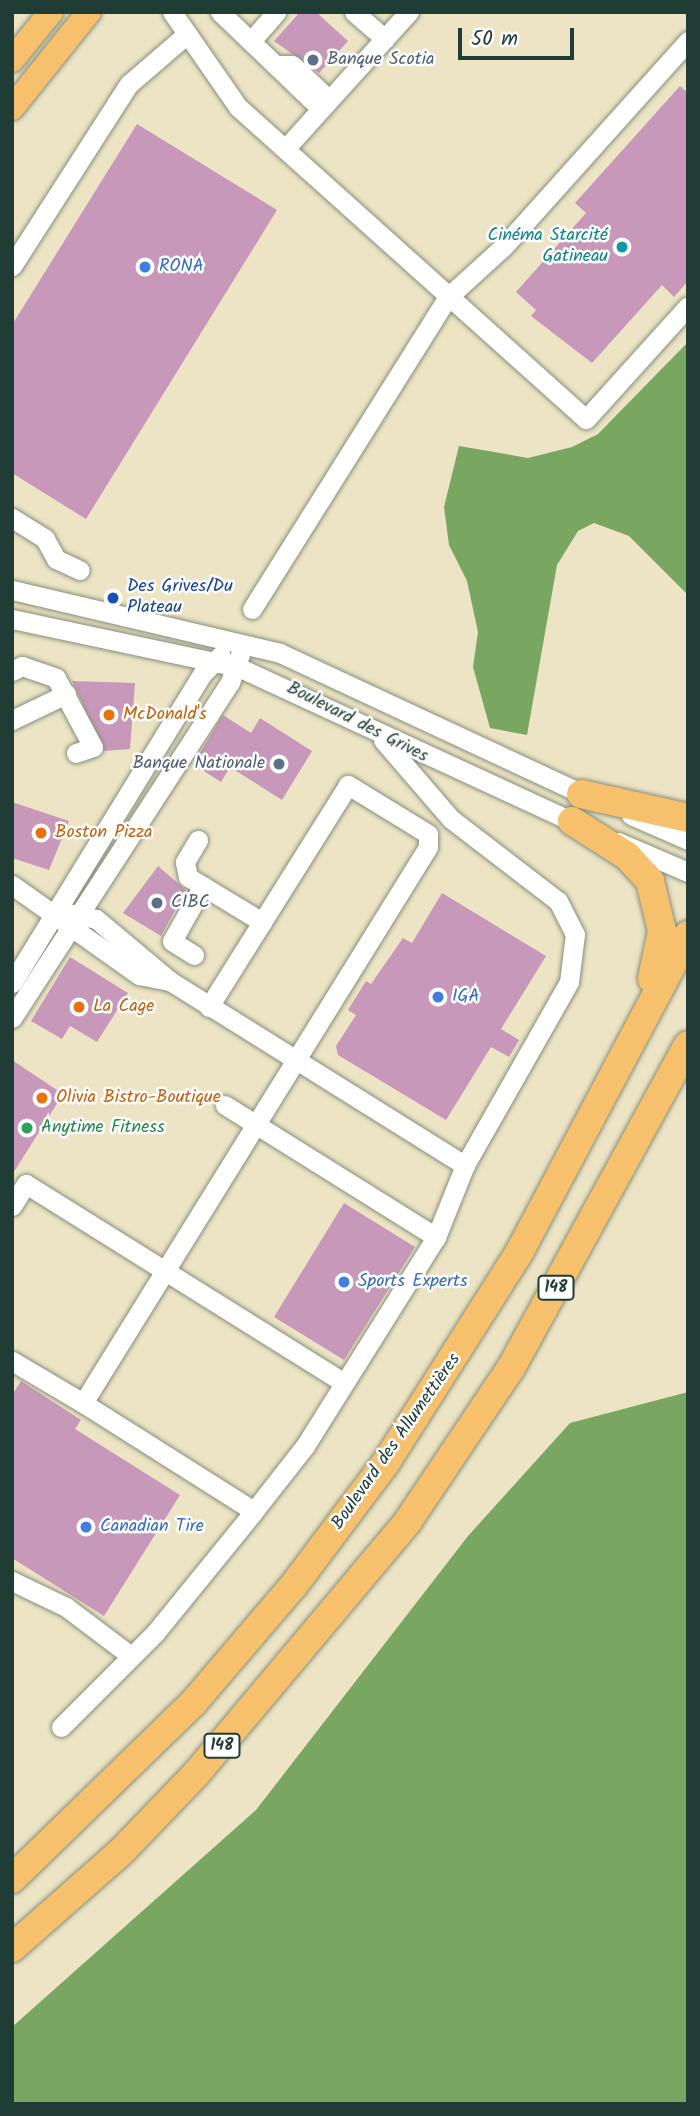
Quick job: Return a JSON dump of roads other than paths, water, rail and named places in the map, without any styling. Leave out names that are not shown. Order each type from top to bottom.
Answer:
[{"type":"highway","points":[[581,794],[688,818]]},
{"type":"highway","points":[[572,821],[642,871],[660,914],[660,951],[630,1043]]},
{"type":"highway","name":"Boulevard des Allumettières","points":[[12,1879],[194,1702],[339,1527],[471,1334],[688,934]]},
{"type":"highway","name":"148","points":[[12,1948],[123,1850],[196,1774],[408,1521],[511,1368],[688,1045]]},
{"type":"main road","points":[[12,60],[51,12]]},
{"type":"main road","points":[[12,108],[89,12]]},
{"type":"street","points":[[172,12],[222,90],[448,298],[586,419],[688,306]]},
{"type":"street","points":[[220,12],[280,65],[292,65],[325,104]]},
{"type":"street","points":[[252,40],[276,12]]},
{"type":"street","points":[[354,12],[385,39]]},
{"type":"street","points":[[285,149],[409,12]]},
{"type":"street","points":[[12,266],[129,84],[187,34]]},
{"type":"street","points":[[252,609],[448,298],[503,247],[688,41]]},
{"type":"street","points":[[12,519],[45,539],[56,559],[80,570]]},
{"type":"street","name":"Boulevard des Grives","points":[[12,590],[242,639],[315,667],[581,794],[688,840]]},
{"type":"street","name":"Boulevard des Grives","points":[[12,619],[238,667],[378,734],[688,872]]},
{"type":"street","points":[[12,983],[54,910],[215,660],[242,639]]},
{"type":"street","points":[[12,1018],[238,667],[242,639]]},
{"type":"street","points":[[12,671],[41,670],[61,686],[93,747],[76,752]]},
{"type":"street","points":[[12,683],[34,675],[61,686]]},
{"type":"street","points":[[12,720],[61,686]]},
{"type":"street","points":[[61,1727],[131,1656],[254,1511],[344,1384],[436,1237],[465,1165],[569,982],[573,923],[548,891],[446,814],[378,734]]},
{"type":"street","points":[[83,1403],[428,847],[428,834],[348,785],[209,1007]]},
{"type":"street","points":[[198,840],[184,867],[202,886],[262,922]]},
{"type":"street","points":[[12,885],[54,910],[69,929],[139,975],[170,981]]},
{"type":"street","points":[[194,955],[172,941],[202,886]]},
{"type":"street","points":[[54,910],[80,911],[146,956],[170,981],[209,1007],[465,1165]]},
{"type":"street","points":[[225,1105],[436,1237]]},
{"type":"street","points":[[12,1206],[26,1184],[344,1384]]},
{"type":"street","points":[[12,1361],[254,1511]]},
{"type":"street","points":[[12,1581],[66,1606],[131,1656]]},
{"type":"place","name":"Banque Scotia","points":[[313,60]]},
{"type":"place","name":"Cinéma Starcité Gatineau","points":[[622,247]]},
{"type":"place","name":"RONA","points":[[145,267]]},
{"type":"place","name":"Des Grives/Du Plateau","points":[[113,598]]},
{"type":"place","name":"McDonald's","points":[[109,715]]},
{"type":"place","name":"Banque Nationale","points":[[279,764]]},
{"type":"place","name":"Boston Pizza","points":[[41,833]]},
{"type":"place","name":"CIBC","points":[[157,903]]},
{"type":"place","name":"IGA","points":[[438,997]]},
{"type":"place","name":"La Cage","points":[[79,1007]]},
{"type":"place","name":"Olivia Bistro-Boutique","points":[[42,1098]]},
{"type":"place","name":"Anytime Fitness","points":[[27,1128]]},
{"type":"place","name":"Sports Experts","points":[[344,1282]]},
{"type":"place","name":"Canadian Tire","points":[[86,1527]]}]
